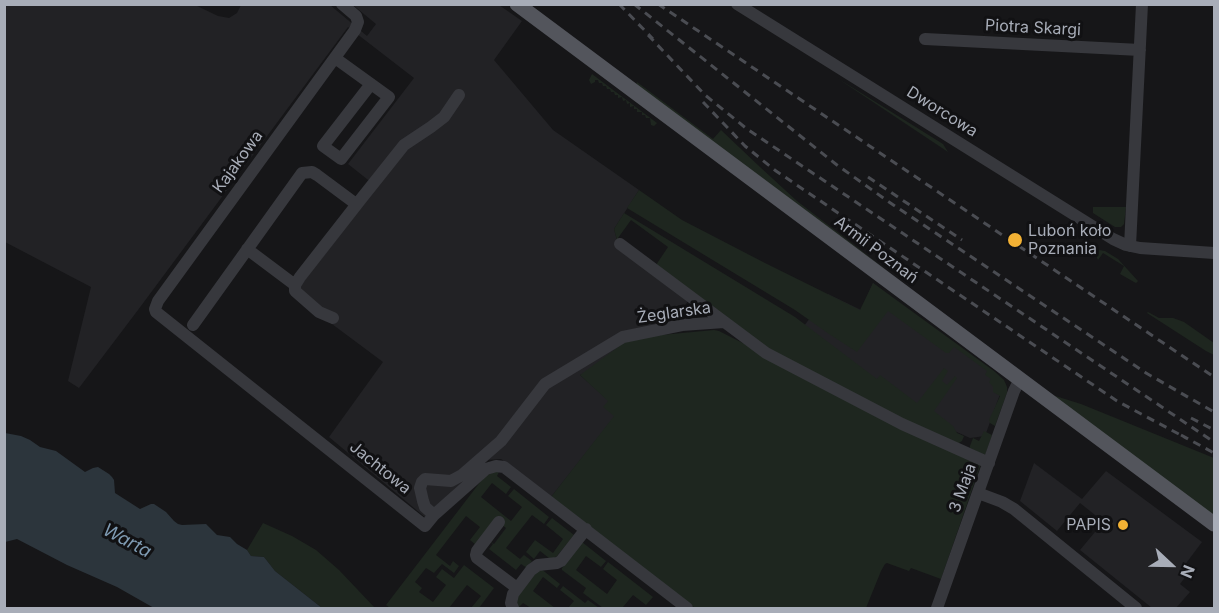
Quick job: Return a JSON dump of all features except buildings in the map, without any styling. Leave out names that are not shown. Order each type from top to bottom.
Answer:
[{"type":"main road","name":"Armii Poznań","points":[[516,4],[1215,524]]},
{"type":"street","name":"Kajakowa","points":[[155,309],[158,301],[351,36],[357,26],[357,19],[342,4]]},
{"type":"street","name":"Dworcowa","points":[[737,4],[1105,235],[1130,246],[1144,249],[1215,253]]},
{"type":"street","points":[[1130,246],[1142,4]]},
{"type":"street","name":"Piotra Skargi","points":[[925,39],[1140,50]]},
{"type":"street","points":[[335,58],[371,84],[389,97],[341,159],[323,146],[371,84]]},
{"type":"street","points":[[333,318],[308,303],[295,291],[295,285],[404,145],[444,117],[459,94]]},
{"type":"street","points":[[193,325],[302,173],[312,172],[356,204]]},
{"type":"street","points":[[620,244],[724,322]]},
{"type":"street","points":[[247,249],[295,285]]},
{"type":"street","name":"Jachtowa","points":[[155,309],[159,315],[425,526],[434,514]]},
{"type":"street","name":"Żeglarska","points":[[434,514],[425,507],[420,488],[422,482],[425,479],[451,481],[462,475],[501,441],[545,384],[623,338],[682,325],[724,322],[766,353],[902,424],[989,463]]},
{"type":"street","name":"3 Maja","points":[[937,609],[1020,379]]},
{"type":"street","points":[[434,514],[486,468],[504,467],[687,609]]},
{"type":"street","points":[[978,493],[1002,502],[1019,512],[1136,609]]},
{"type":"street","points":[[499,522],[476,555],[517,588]]},
{"type":"street","points":[[513,609],[511,598],[534,567],[561,561],[586,529]]},
{"type":"shaded area","points":[[4,5],[195,5],[218,16],[229,18],[237,13],[241,5],[330,5],[367,36],[376,24],[353,5],[499,5],[522,21],[494,60],[553,130],[639,190],[614,229],[619,248],[689,300],[661,335],[580,375],[609,401],[615,416],[551,497],[501,459],[486,460],[426,518],[329,437],[383,362],[293,295],[377,187],[348,164],[414,78],[348,27],[79,388],[68,381],[91,287],[5,242]]},
{"type":"shaded area","points":[[592,74],[657,123],[654,126],[651,125],[650,118],[642,115],[642,112],[637,112],[634,106],[630,107],[630,103],[623,101],[622,97],[618,98],[618,95],[598,80],[591,84],[589,80]]},
{"type":"shaded area","points":[[837,78],[943,144],[948,152]]},
{"type":"shaded area","points":[[637,82],[713,139],[721,130],[797,201],[893,275],[636,85]]},
{"type":"shaded area","points":[[639,190],[682,220],[860,310],[873,283],[1004,380],[1007,393],[995,426],[989,420],[1000,396],[993,392],[993,387],[989,382],[991,379],[985,375],[987,371],[954,347],[946,353],[888,311],[857,352],[795,310],[627,208]]},
{"type":"shaded area","points":[[1093,207],[1126,207],[1124,224],[1121,227],[1115,227],[1093,213]]},
{"type":"shaded area","points":[[624,213],[795,317],[877,379],[880,375],[917,403],[944,368],[948,371],[942,381],[947,385],[955,376],[957,378],[934,411],[953,426],[957,433],[964,436],[962,441],[953,444],[764,348],[656,265],[668,247],[631,220],[618,238],[621,241],[618,244],[614,229]]},
{"type":"shaded area","points":[[1093,249],[1105,251],[1118,259],[1138,281],[1136,283],[1120,274],[1124,266],[1103,253],[1098,260]]},
{"type":"shaded area","points":[[873,283],[1004,383],[985,436],[970,438],[893,403],[789,346],[828,294],[861,310]]},
{"type":"shaded area","points":[[1147,313],[1159,318],[1173,318],[1184,322],[1214,343],[1214,355]]},
{"type":"shaded area","points":[[714,330],[981,464],[941,579],[911,568],[909,571],[887,563],[881,571],[866,608],[695,608],[551,497],[614,416],[603,407],[608,401],[580,375],[625,342],[661,335]]},
{"type":"shaded area","points":[[1049,394],[1081,404],[1214,458],[1214,516]]},
{"type":"shaded area","points":[[984,431],[992,435],[985,456],[970,448],[973,438],[979,441]]},
{"type":"shaded area","name":"PAPIS","points":[[1034,463],[1082,499],[1106,471],[1202,542],[1184,566],[1190,571],[1180,584],[1190,592],[1176,608],[1152,608],[1080,550],[1100,526],[1097,523],[1100,519],[1080,503],[1057,531],[1020,501]]},
{"type":"shaded area","points":[[499,469],[497,476],[511,487],[506,494],[492,483],[481,497],[511,521],[522,507],[508,496],[514,489],[549,517],[544,524],[532,515],[506,548],[520,559],[524,555],[532,561],[527,568],[521,564],[516,570],[489,549],[493,544],[488,540],[494,544],[506,528],[495,519],[476,545],[470,540],[480,527],[466,516],[436,555],[450,566],[453,561],[459,566],[454,573],[442,564],[434,573],[426,568],[415,582],[422,588],[419,592],[433,602],[446,585],[436,577],[442,569],[454,578],[464,565],[494,588],[479,608],[471,608],[481,596],[467,585],[449,608],[390,608],[386,605],[484,477]]},
{"type":"shaded area","points":[[552,518],[574,535],[553,559],[540,551],[534,559],[526,552],[535,540],[553,553],[563,539],[546,525]]},
{"type":"shaded area","points":[[263,523],[316,550],[339,570],[375,608],[322,608],[275,571],[264,557],[251,556],[247,550]]},
{"type":"shaded area","points":[[582,542],[606,561],[601,567],[586,556],[576,570],[607,594],[617,580],[603,569],[608,562],[653,597],[646,605],[633,595],[624,608],[603,608],[583,593],[586,588],[562,570]]},
{"type":"shaded area","points":[[540,568],[560,584],[557,588],[543,577],[533,591],[555,608],[531,608],[523,603],[518,608],[516,596]]},
{"type":"shaded area","points":[[563,586],[585,603],[588,600],[599,608],[568,608],[574,601],[560,590]]},
{"type":"water","name":"Warta","points":[[5,433],[21,436],[40,447],[56,451],[85,472],[98,467],[114,480],[115,493],[140,509],[154,504],[178,524],[206,524],[217,535],[230,537],[251,556],[264,557],[275,571],[322,608],[154,608],[117,587],[67,565],[17,539],[5,542]]},
{"type":"railway","points":[[619,4],[653,39]]},
{"type":"railway","points":[[634,4],[837,165],[889,202],[1146,373],[1214,412]]},
{"type":"railway","points":[[658,4],[1214,377]]},
{"type":"railway","points":[[648,35],[705,95],[747,129],[1214,442]]},
{"type":"railway","points":[[703,102],[745,146],[776,171],[1117,401],[1188,439]]},
{"type":"railway","points":[[868,177],[962,240]]},
{"type":"railway","points":[[1191,418],[1214,430]]},
{"type":"railway","points":[[1181,435],[1214,453]]},
{"type":"place","name":"Luboń koło Poznania","points":[[1015,240]]},
{"type":"place","name":"PAPIS","points":[[1123,525]]}]
